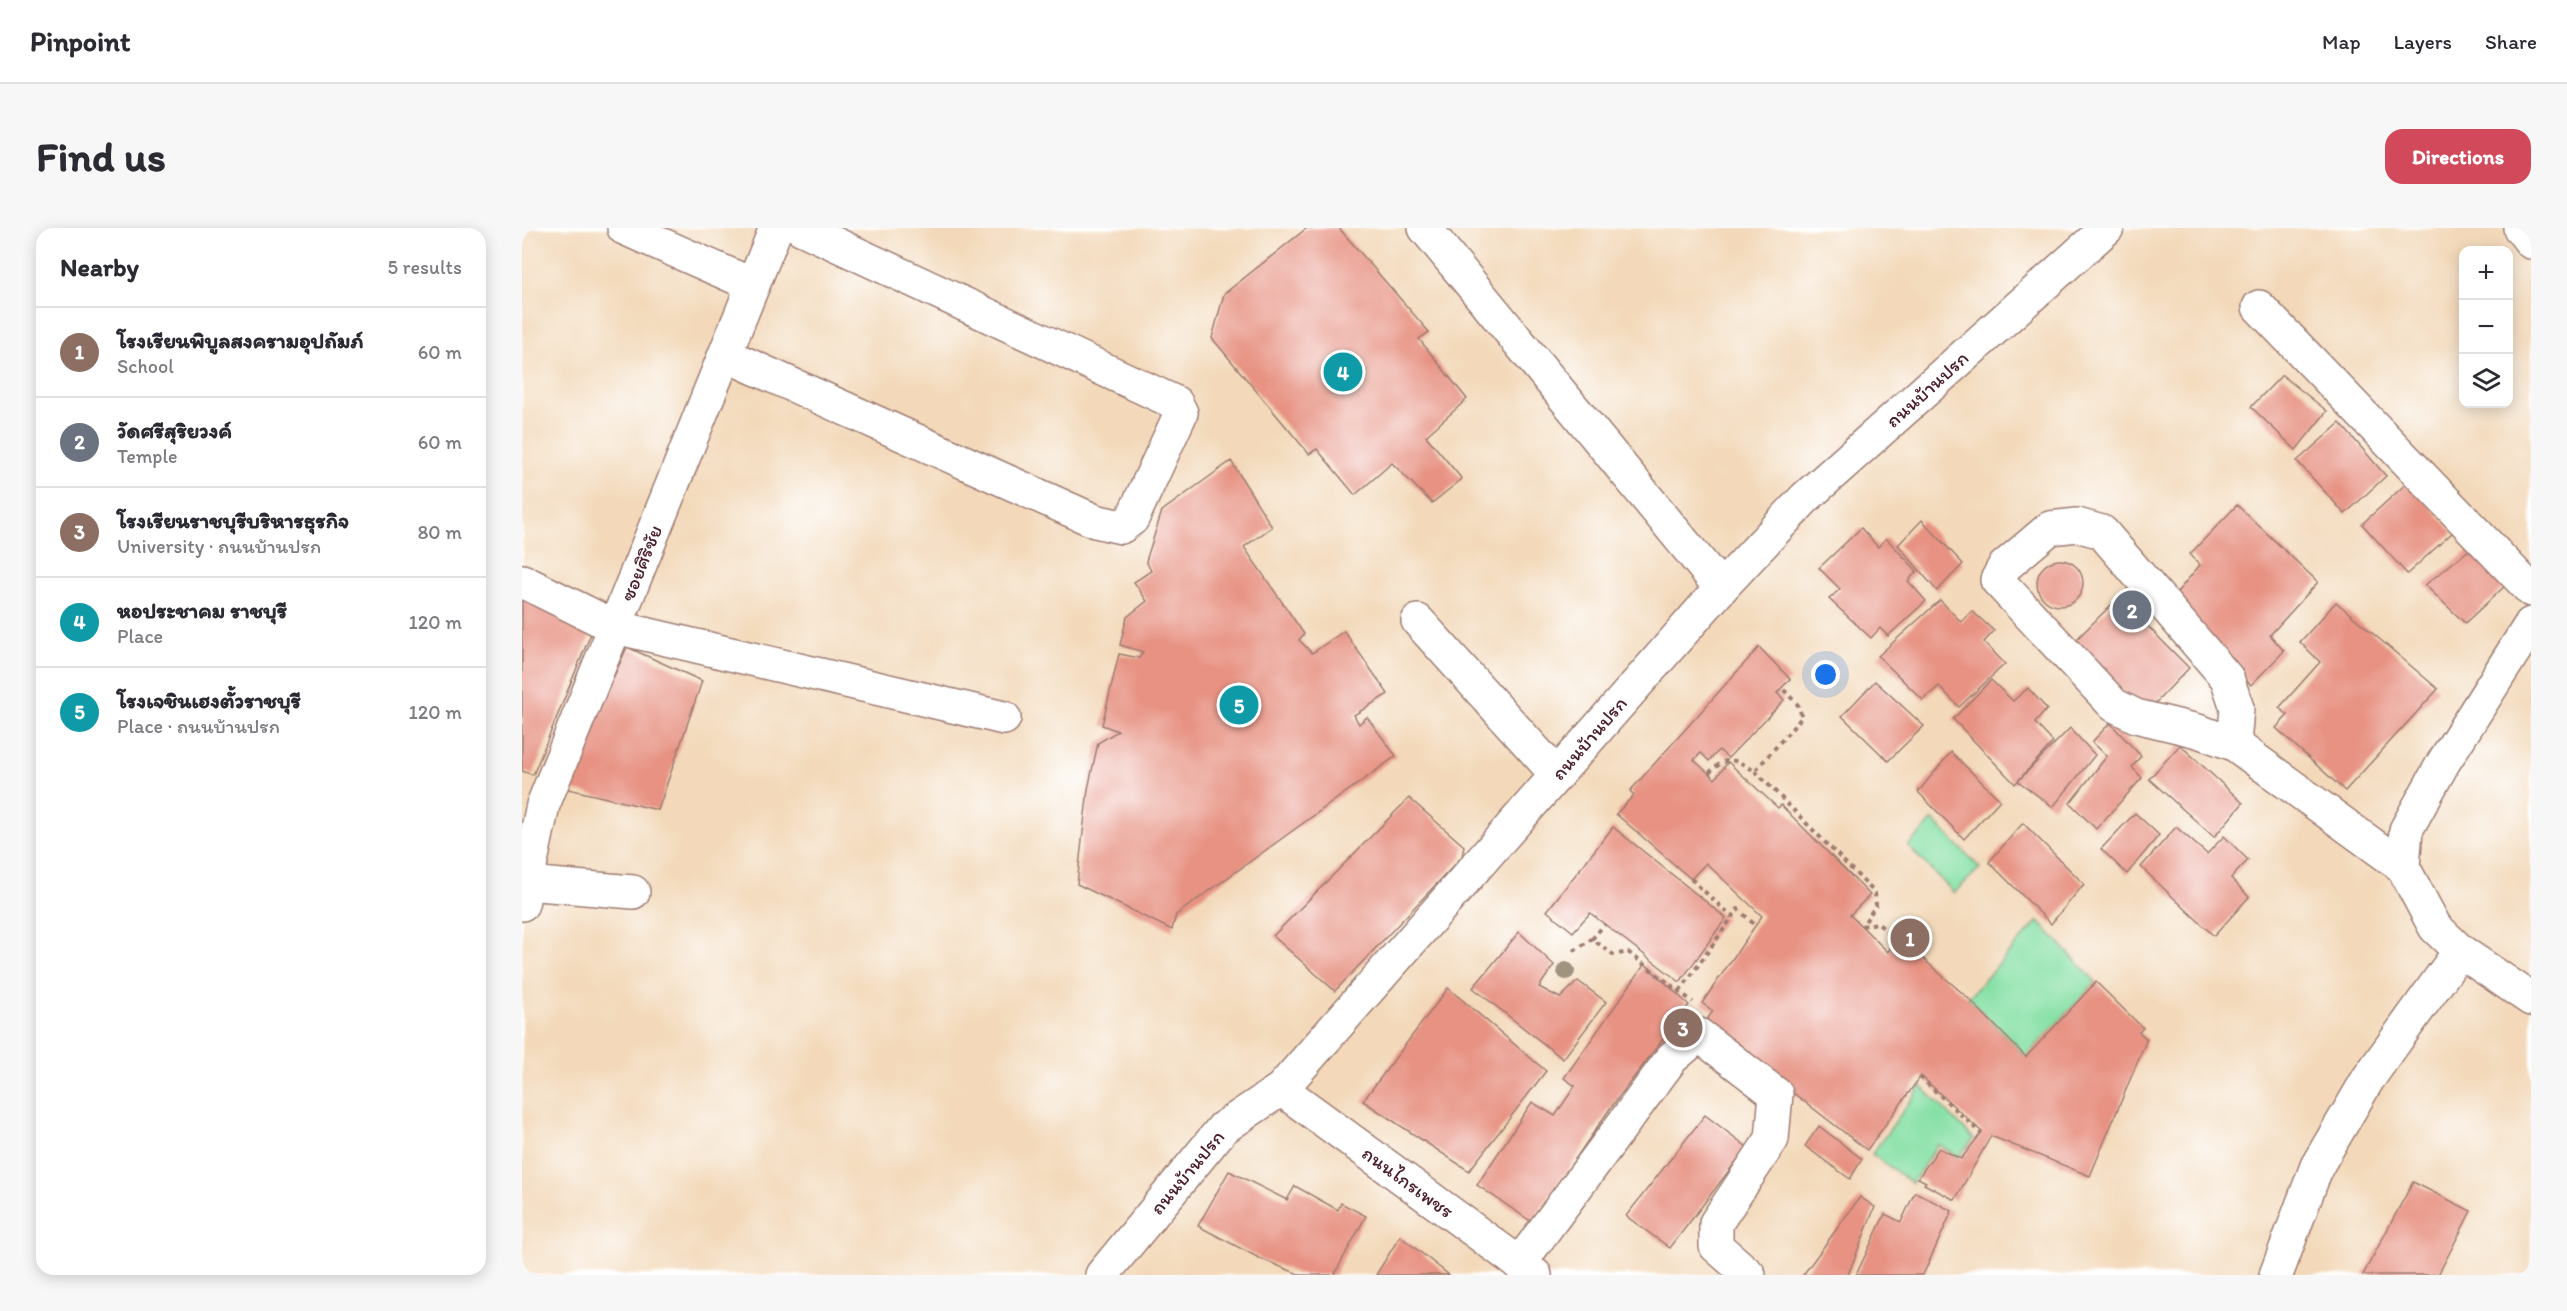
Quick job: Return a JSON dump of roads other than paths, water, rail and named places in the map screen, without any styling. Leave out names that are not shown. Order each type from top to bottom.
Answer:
[{"type":"street","points":[[624,228],[753,285]]},
{"type":"street","name":"ซอยศิริชัย","points":[[524,893],[533,799],[615,627],[776,228]]},
{"type":"street","points":[[726,355],[1095,521],[1121,527],[1132,519],[1181,412],[1176,403],[801,228]]},
{"type":"street","points":[[1425,228],[1721,588]]},
{"type":"street","name":"ถนนบ้านปรก","points":[[1102,1275],[1223,1128],[1281,1089],[1721,588],[1805,498],[2107,228]]},
{"type":"street","points":[[2520,228],[2531,242]]},
{"type":"street","points":[[2259,307],[2531,590]]},
{"type":"street","points":[[2234,744],[2237,708],[2227,678],[2102,532],[2077,525],[2050,528],[2004,567],[1997,580],[2114,705],[2136,716],[2198,731],[2234,744],[2403,867],[2435,927],[2460,951],[2531,999]]},
{"type":"street","points":[[522,581],[615,627],[1004,718]]},
{"type":"street","points":[[1418,621],[1557,775]]},
{"type":"street","points":[[2403,867],[2406,830],[2443,763],[2531,624]]},
{"type":"street","points":[[524,893],[633,892]]},
{"type":"street","points":[[2276,1275],[2316,1166],[2368,1079],[2460,951]]},
{"type":"street","points":[[1527,1269],[1672,1058],[1699,1035],[1776,1094],[1772,1139],[1716,1223],[1716,1246],[1749,1275]]},
{"type":"street","name":"ถนนไกรเพชร","points":[[1281,1089],[1527,1269]]},
{"type":"place","name":"หอประชาคม ราชบุรี","points":[[1343,372]]},
{"type":"place","name":"วัดศรีสุริยวงค์","points":[[2132,610]]},
{"type":"place","name":"โรงเจชินเฮงตั้วราชบุรี","points":[[1239,705]]},
{"type":"place","name":"โรงเรียนพิบูลสงครามอุปถัมภ์","points":[[1910,938]]},
{"type":"place","name":"โรงเรียนราชบุรีบริหารธุรกิจ","points":[[1683,1028]]}]
